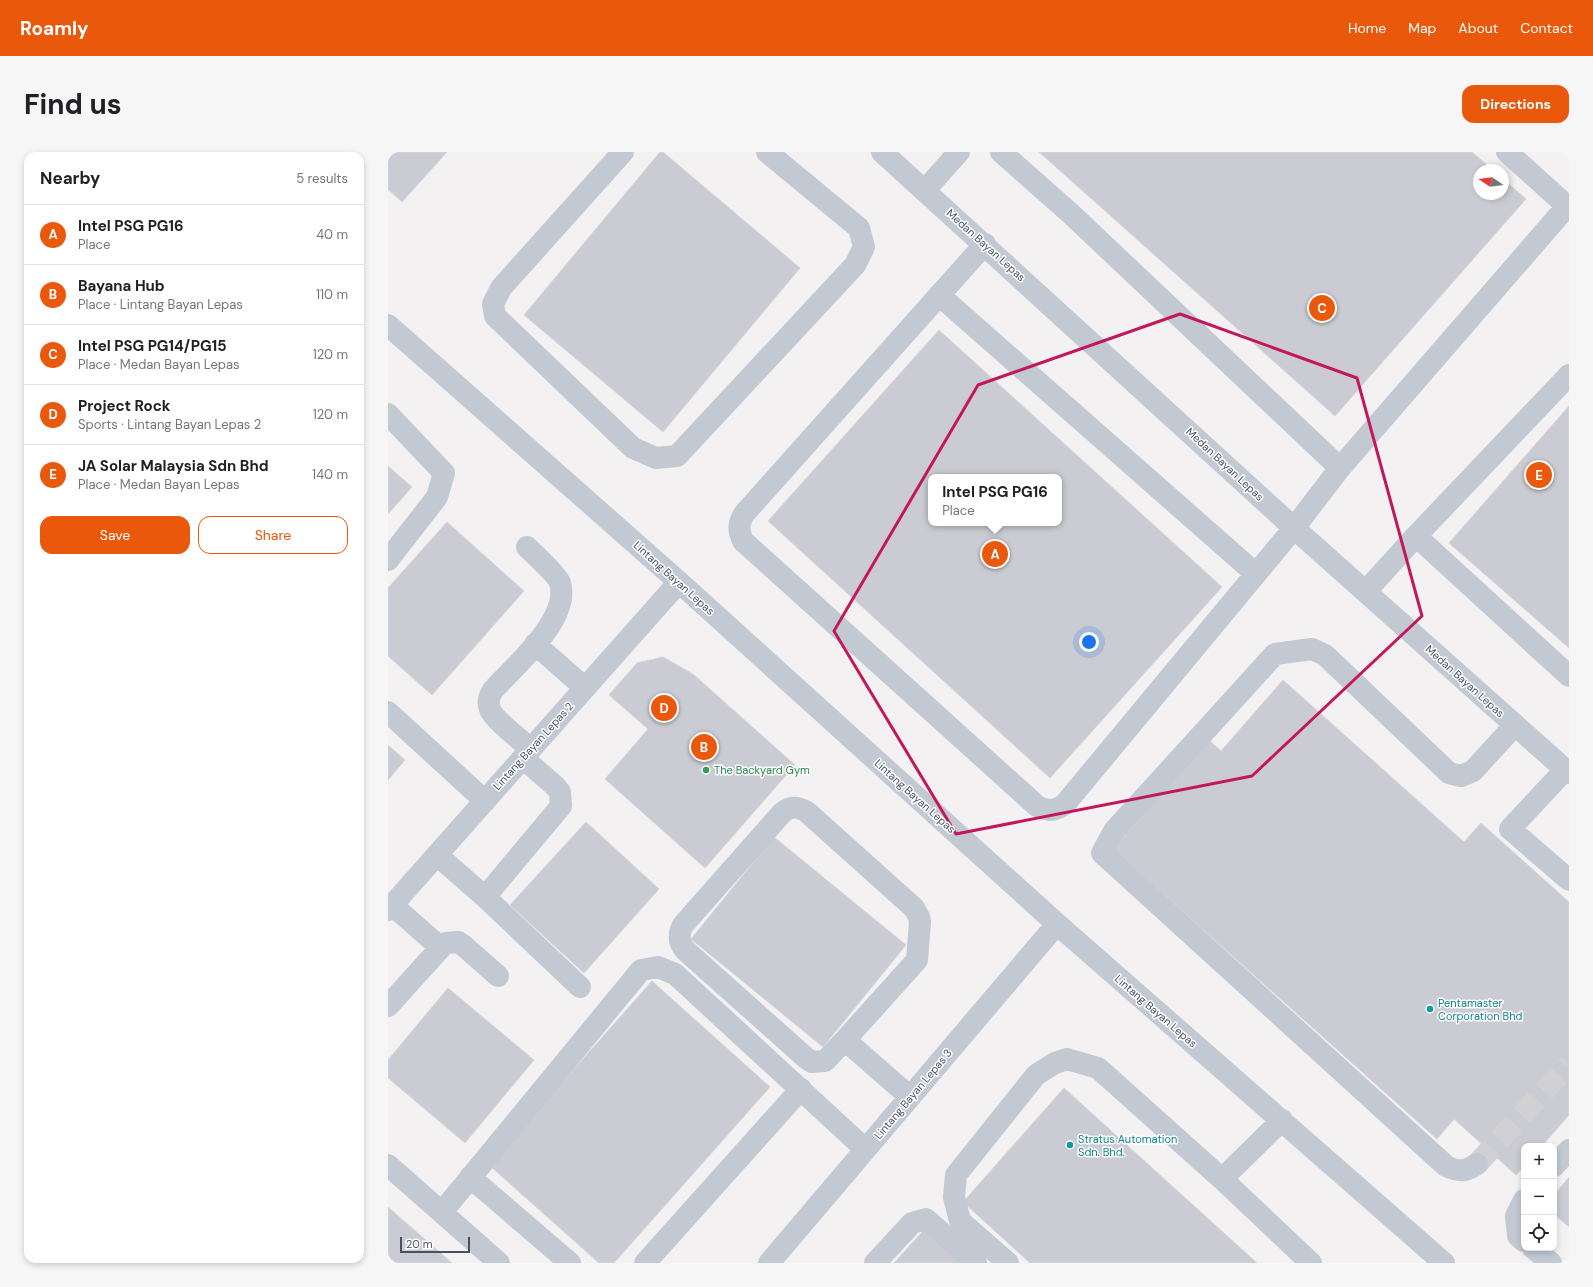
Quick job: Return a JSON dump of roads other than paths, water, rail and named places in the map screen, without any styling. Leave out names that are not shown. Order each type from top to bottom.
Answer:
[{"type":"street","points":[[623,152],[501,288],[493,304],[495,316],[634,448],[656,458],[677,456],[854,265],[864,247],[859,228],[767,152]]},
{"type":"street","name":"Medan Bayan Lepas","points":[[882,152],[985,244],[1294,528],[1567,771]]},
{"type":"street","points":[[925,190],[959,152]]},
{"type":"street","points":[[1001,152],[1070,213],[1340,468]]},
{"type":"street","points":[[985,244],[744,514],[739,523],[739,533],[743,541],[1037,806],[1046,810],[1056,810],[1065,804],[1256,574],[1294,528],[1340,468],[1568,205],[1507,152]]},
{"type":"street","points":[[939,295],[1256,574]]},
{"type":"street","name":"Lintang Bayan Lepas","points":[[388,325],[679,582],[1057,924],[1282,1120],[1435,1260]]},
{"type":"street","points":[[1366,591],[1416,536],[1569,375]]},
{"type":"street","points":[[388,414],[444,473],[437,496],[388,560]]},
{"type":"street","points":[[1416,536],[1569,676]]},
{"type":"street","points":[[485,897],[561,806],[560,792],[494,715],[488,703],[489,696],[493,690],[535,644],[553,622],[560,609],[562,596],[560,582],[527,547]]},
{"type":"street","name":"Lintang Bayan Lepas 2","points":[[392,900],[437,855],[679,582]]},
{"type":"street","points":[[535,644],[585,688]]},
{"type":"street","points":[[1477,1164],[1467,1170],[1456,1171],[1446,1166],[1102,854],[1114,831],[1275,654],[1312,649],[1325,655],[1449,773],[1461,776],[1473,771],[1515,725]]},
{"type":"street","points":[[388,712],[485,801]]},
{"type":"street","points":[[1567,771],[1510,829],[1569,880]]},
{"type":"street","points":[[794,807],[807,812],[914,908],[919,917],[917,960],[845,1040],[825,1061],[812,1062],[680,944],[679,937],[683,925],[782,813],[787,809],[794,807]]},
{"type":"street","points":[[437,855],[485,897],[580,987]]},
{"type":"street","points":[[392,900],[440,947]]},
{"type":"street","name":"Lintang Bayan Lepas 3","points":[[769,1263],[1057,924]]},
{"type":"street","points":[[388,1006],[440,947],[451,942],[458,942],[498,976]]},
{"type":"street","points":[[442,1212],[641,970],[658,967],[675,974],[865,1149]]},
{"type":"street","points":[[845,1040],[910,1097]]},
{"type":"street","points":[[1008,1263],[960,1221],[954,1197],[956,1175],[1036,1075],[1054,1063],[1067,1059],[1098,1068],[1222,1179],[1311,1263]]},
{"type":"street","points":[[645,1263],[801,1089]]},
{"type":"street","points":[[1222,1179],[1282,1120]]},
{"type":"street","points":[[1557,1163],[1569,1150]]},
{"type":"street","points":[[388,1165],[499,1263]]},
{"type":"street","points":[[470,1177],[570,1263]]},
{"type":"street","points":[[1521,1206],[1516,1216],[1518,1236],[1521,1238]]},
{"type":"street","points":[[875,1263],[912,1223],[926,1219],[976,1263]]},
{"type":"street","points":[[1537,1251],[1551,1263]]},
{"type":"tunnel","points":[[1477,1164],[1569,1064]]},
{"type":"place","name":"Intel PSG PG14/PG15","points":[[1322,308]]},
{"type":"place","name":"JA Solar Malaysia Sdn Bhd","points":[[1539,475]]},
{"type":"place","name":"Intel PSG PG16","points":[[995,554]]},
{"type":"place","name":"Project Rock","points":[[664,708]]},
{"type":"place","name":"Bayana Hub","points":[[704,747]]},
{"type":"place","name":"The Backyard Gym","points":[[706,770]]},
{"type":"place","name":"Pentamaster Corporation Bhd","points":[[1430,1009]]},
{"type":"place","name":"Stratus Automation Sdn. Bhd.","points":[[1070,1145]]}]
